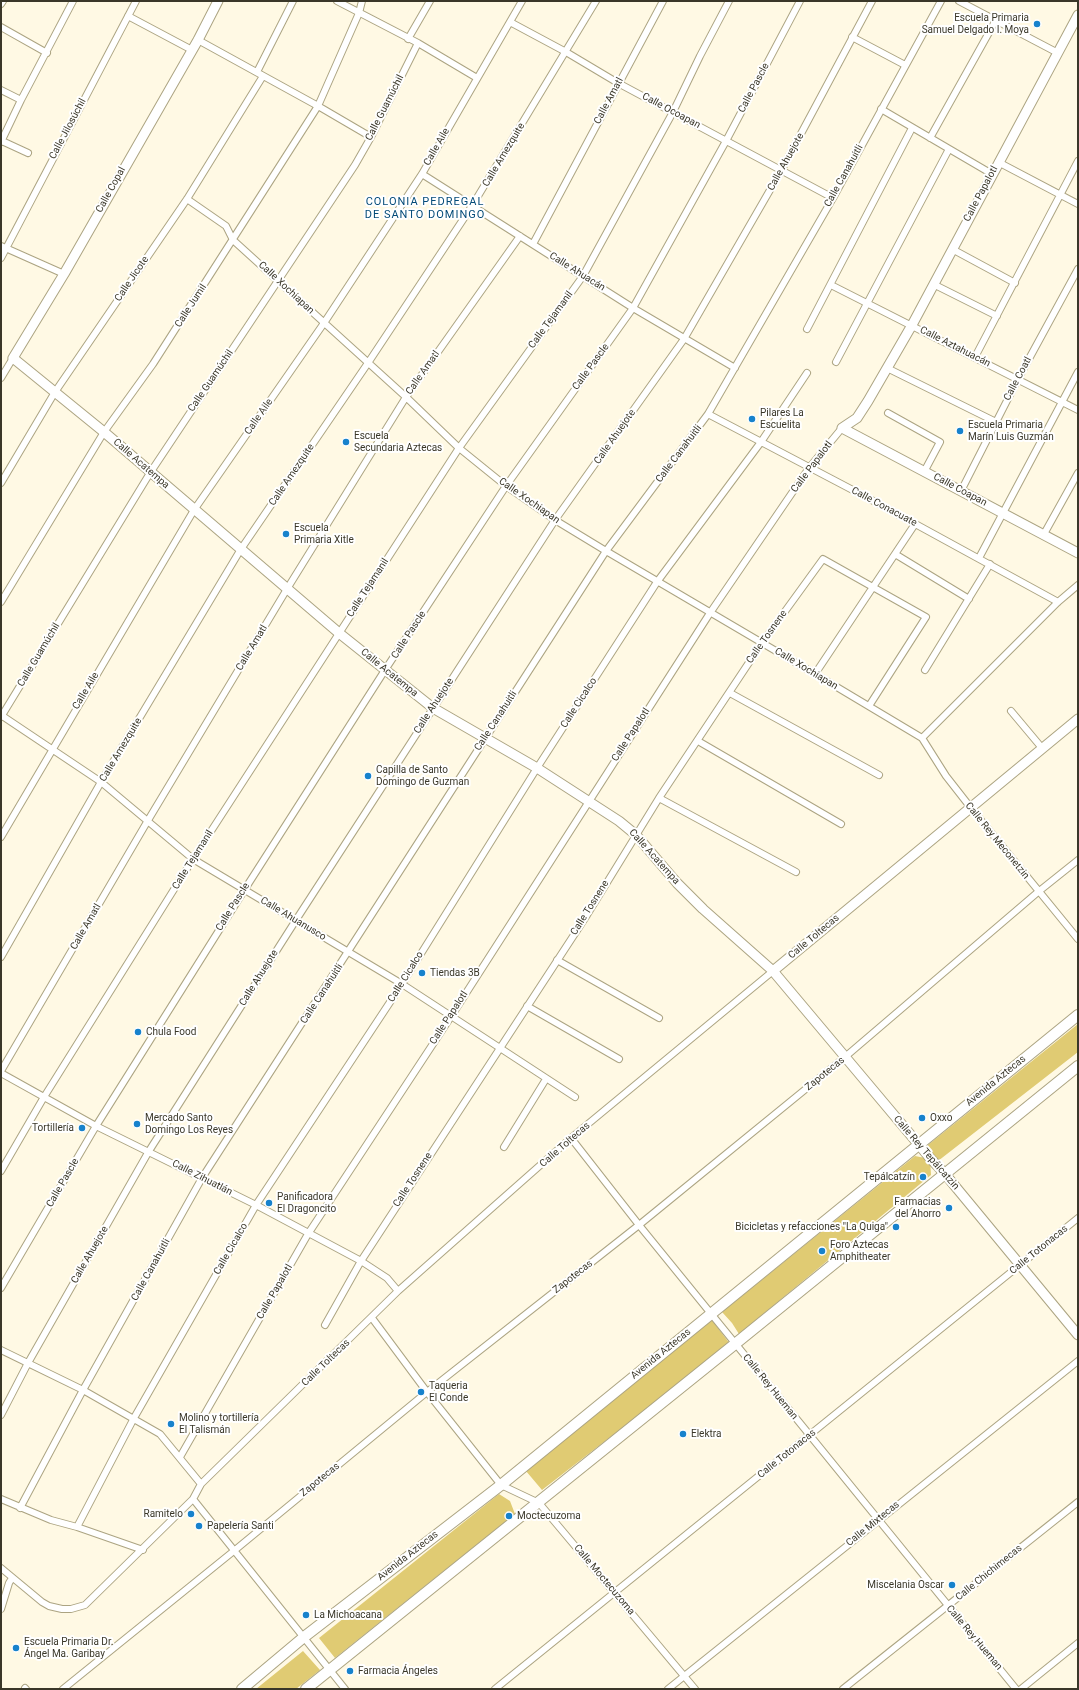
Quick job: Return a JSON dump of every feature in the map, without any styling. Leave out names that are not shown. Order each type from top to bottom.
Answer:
[{"type":"main road","name":"Avenida Aztecas","points":[[242,1689],[304,1637],[501,1484],[1078,1015]]},
{"type":"main road","points":[[306,1689],[539,1503],[1078,1066]]},
{"type":"street","points":[[28,153],[1,142],[20,100],[73,1]]},
{"type":"street","name":"Calle Jilosúchil","points":[[1,258],[3,247],[136,1]]},
{"type":"street","name":"Calle Copal","points":[[1,378],[64,274],[198,40],[218,1]]},
{"type":"street","points":[[257,72],[293,1]]},
{"type":"street","points":[[338,1],[418,43],[477,78]]},
{"type":"street","name":"Calle Jumil","points":[[1,602],[104,432],[153,364],[234,240],[318,106],[359,13],[362,1]]},
{"type":"street","points":[[408,39],[430,1]]},
{"type":"street","name":"Calle Aile","points":[[1,837],[52,748],[194,510],[324,323],[422,174],[522,1]]},
{"type":"street","name":"Calle Amezquite","points":[[1,957],[101,782],[240,550],[368,363],[472,206],[596,1]]},
{"type":"street","name":"Calle Amatl","points":[[533,244],[663,1]]},
{"type":"street","name":"Calle Tejamanil","points":[[1,1171],[44,1097],[193,859],[459,448],[583,276],[673,112],[729,1]]},
{"type":"street","name":"Calle Pascle","points":[[1,1288],[96,1126],[244,889],[506,486],[633,308],[726,141],[800,1]]},
{"type":"street","name":"Calle Ahuejote","points":[[1,1414],[28,1362],[149,1151],[296,920],[555,520],[684,339],[781,171],[872,1]]},
{"type":"street","name":"Calle Canahuitli","points":[[20,1508],[83,1390],[202,1178],[349,953],[484,739],[606,552],[708,414],[833,198],[941,1]]},
{"type":"street","points":[[959,1],[1058,53]]},
{"type":"street","name":"Calle Papalotl","points":[[180,1458],[308,1234],[452,1015],[588,800],[710,613],[810,468],[842,428],[857,418],[912,325],[1078,15]]},
{"type":"street","points":[[128,16],[192,50]]},
{"type":"street","points":[[930,138],[996,20]]},
{"type":"street","name":"Calle Ocoapan","points":[[510,22],[566,52],[618,83],[833,198]]},
{"type":"street","points":[[1,27],[46,53]]},
{"type":"street","points":[[852,37],[905,65]]},
{"type":"street","points":[[198,40],[318,106],[371,138]]},
{"type":"street","name":"Calle Guamúchil","points":[[1,716],[150,473],[371,138],[418,43]]},
{"type":"street","name":"Calle Jicote","points":[[1,482],[55,392],[187,199],[264,76]]},
{"type":"street","points":[[1,90],[20,100]]},
{"type":"street","points":[[881,109],[992,174]]},
{"type":"street","points":[[807,329],[912,128]]},
{"type":"street","points":[[836,362],[949,149]]},
{"type":"street","points":[[975,357],[1078,161]]},
{"type":"street","points":[[998,162],[1078,204]]},
{"type":"street","name":"Calle Ahuacán","points":[[422,174],[633,308],[735,368]]},
{"type":"street","name":"Calle Xochiapan","points":[[187,199],[226,226],[234,240],[278,281],[406,397],[459,448],[506,486],[555,520],[606,552],[922,738]]},
{"type":"street","name":"Calle Amatl","points":[[1,1072],[287,590],[406,397],[520,236]]},
{"type":"street","points":[[3,247],[64,274]]},
{"type":"street","points":[[952,248],[1015,283]]},
{"type":"street","name":"Calle Coatl","points":[[961,491],[1018,379],[1078,269]]},
{"type":"street","points":[[933,284],[996,316]]},
{"type":"street","name":"Calle Aztahuacán","points":[[831,285],[1078,410]]},
{"type":"street","name":"Calle Acatempa","points":[[13,358],[104,432],[287,590],[433,708],[484,739],[537,768],[619,821],[636,835],[698,905],[773,971]]},
{"type":"street","points":[[887,368],[996,422]]},
{"type":"street","points":[[979,558],[1078,372]]},
{"type":"street","name":"Calle Cicalco","points":[[77,1527],[134,1418],[256,1206],[402,984],[537,768],[657,582],[761,442],[807,373]]},
{"type":"street","points":[[888,413],[940,442],[924,472]]},
{"type":"street","name":"Calle Conacuate","points":[[708,414],[979,558],[1058,602]]},
{"type":"street","name":"Calle Coapan","points":[[842,428],[1078,553]]},
{"type":"street","points":[[1044,534],[1078,473]]},
{"type":"street","points":[[815,674],[915,524]]},
{"type":"street","points":[[895,554],[969,599]]},
{"type":"street","name":"Calle Tosnene","points":[[325,1325],[361,1261],[557,960],[659,798],[762,643],[823,559],[873,586]]},
{"type":"street","points":[[925,670],[990,564]]},
{"type":"street","points":[[922,738],[1058,602],[1078,585]]},
{"type":"street","points":[[868,706],[926,617],[873,586]]},
{"type":"street","points":[[730,693],[879,775]]},
{"type":"street","points":[[1011,711],[1042,748]]},
{"type":"street","name":"Calle Ahuanusco","points":[[1,716],[52,748],[101,782],[193,859],[452,1015],[499,1048],[575,1097]]},
{"type":"street","name":"Calle Toltecas","points":[[12,1578],[49,1606],[62,1609],[71,1609],[85,1605],[143,1550],[193,1499],[201,1484],[398,1291],[571,1138],[1078,719]]},
{"type":"street","name":"Calle Rey Meconetzin","points":[[922,738],[946,776],[1078,940]]},
{"type":"street","points":[[698,741],[841,824]]},
{"type":"street","points":[[659,798],[796,872]]},
{"type":"street","name":"Zapotecas","points":[[62,1689],[235,1550],[427,1392],[639,1225],[845,1057],[1038,892],[1078,860]]},
{"type":"street","points":[[557,960],[659,1018]]},
{"type":"street","name":"Calle Rey Tepálcatzin","points":[[773,971],[1078,1334]]},
{"type":"street","points":[[527,1006],[619,1059]]},
{"type":"street","name":"Calle Zihuatlán","points":[[1,1072],[96,1126],[149,1151],[361,1261],[387,1278],[398,1291]]},
{"type":"street","points":[[504,1147],[546,1079]]},
{"type":"street","name":"Calle Rey Hueman","points":[[571,1138],[639,1225],[1016,1689]]},
{"type":"street","name":"Calle Totonacas","points":[[495,1689],[1078,1218]]},
{"type":"street","points":[[372,1318],[427,1392],[501,1484]]},
{"type":"street","points":[[1,1350],[83,1390],[160,1434],[201,1484]]},
{"type":"street","name":"Calle Mixtecas","points":[[668,1689],[1078,1360]]},
{"type":"street","name":"Calle Moctecuzoma","points":[[501,1484],[539,1503],[695,1689]]},
{"type":"street","points":[[1,1498],[20,1508],[51,1520],[77,1527],[143,1550]]},
{"type":"street","points":[[193,1499],[345,1689]]},
{"type":"street","name":"Calle Chichimecas","points":[[843,1689],[1078,1502]]},
{"type":"street","points":[[1,1568],[12,1578],[1,1609]]},
{"type":"street","points":[[1020,1689],[1078,1643]]},
{"type":"shaded area","points":[[1078,1024],[1078,1052],[938,1161],[923,1149]]},
{"type":"shaded area","points":[[915,1156],[930,1159],[931,1175],[739,1334],[722,1312]]},
{"type":"shaded area","points":[[712,1320],[730,1344],[542,1490],[526,1471]]},
{"type":"shaded area","points":[[499,1494],[510,1501],[515,1514],[335,1658],[319,1638]]},
{"type":"shaded area","points":[[303,1651],[320,1670],[296,1689],[256,1689]]},
{"type":"place","name":"Escuela Primaria Samuel Delgado I. Moya","points":[[1037,24]]},
{"type":"place","name":"Pilares La Escuelita","points":[[752,419]]},
{"type":"place","name":"Escuela Primaria Marín Luis Guzmán","points":[[960,431]]},
{"type":"place","name":"Escuela Secundaria Aztecas","points":[[346,442]]},
{"type":"place","name":"Escuela Primaria Xitle","points":[[286,534]]},
{"type":"place","name":"Capilla de Santo Domingo de Guzman","points":[[368,776]]},
{"type":"place","name":"Tiendas 3B","points":[[422,973]]},
{"type":"place","name":"Chula Food","points":[[138,1032]]},
{"type":"place","name":"Oxxo","points":[[922,1118]]},
{"type":"place","name":"Mercado Santo Domingo Los Reyes","points":[[137,1124]]},
{"type":"place","name":"Tortillería","points":[[82,1128]]},
{"type":"place","name":"Tepálcatzín","points":[[923,1177]]},
{"type":"place","name":"Panificadora El Dragoncito","points":[[269,1203]]},
{"type":"place","name":"Farmacias del Ahorro","points":[[949,1208]]},
{"type":"place","name":"Bicicletas y refacciones \"La Quiga\"","points":[[896,1227]]},
{"type":"place","name":"Foro Aztecas Amphitheater","points":[[822,1251]]},
{"type":"place","name":"Taqueria El Conde","points":[[421,1392]]},
{"type":"place","name":"Molino y tortillería El Talismán","points":[[171,1424]]},
{"type":"place","name":"Elektra","points":[[683,1434]]},
{"type":"place","name":"Ramitelo","points":[[191,1514]]},
{"type":"place","name":"Moctecuzoma","points":[[509,1516]]},
{"type":"place","name":"Papelería Santi","points":[[199,1526]]},
{"type":"place","name":"Miscelania Oscar","points":[[952,1585]]},
{"type":"place","name":"La Michoacana","points":[[306,1615]]},
{"type":"place","name":"Escuela Primaria Dr. Ángel Ma. Garibay","points":[[16,1648]]},
{"type":"place","name":"Farmacia Ángeles","points":[[350,1671]]},
{"type":"district","name":"COLONIA PEDREGAL DE SANTO DOMINGO","points":[[425,208]]}]
